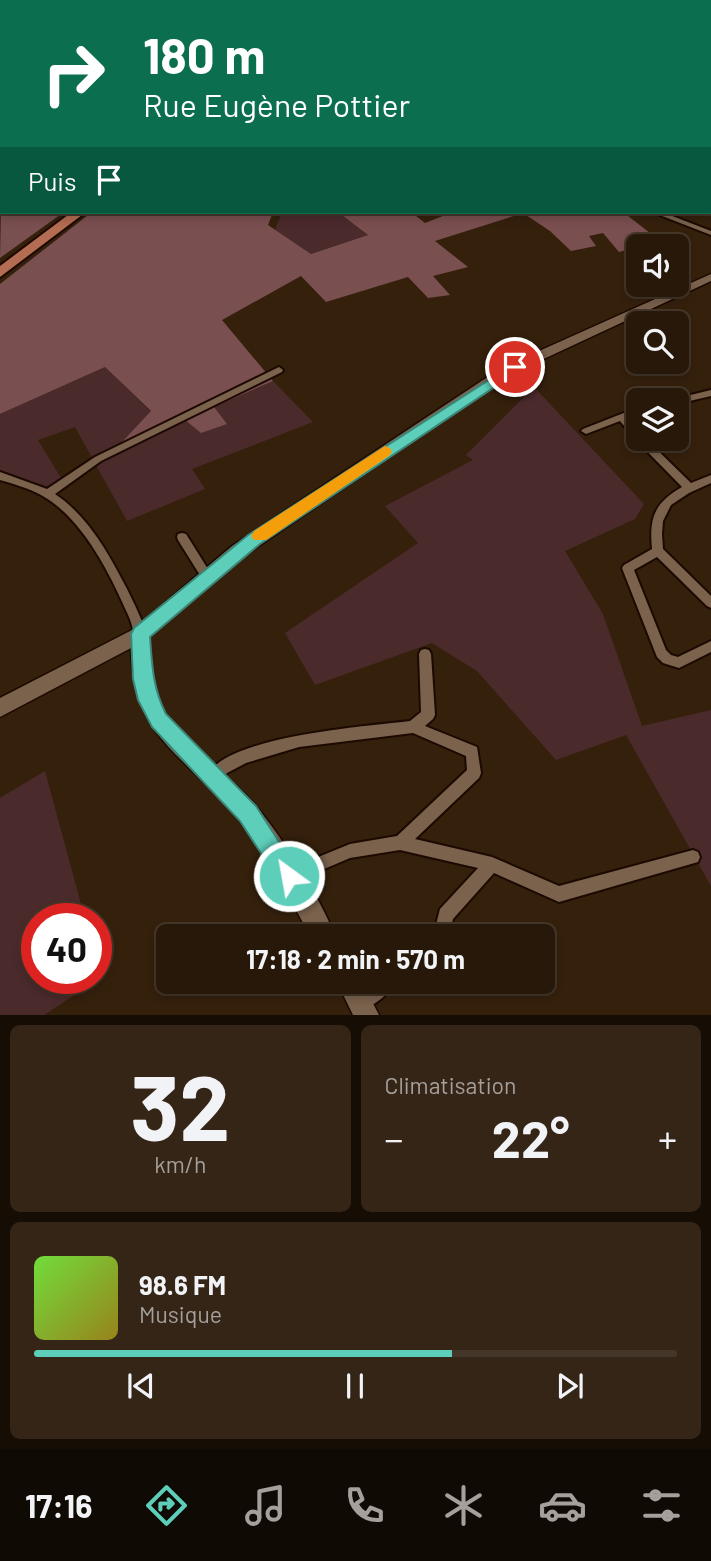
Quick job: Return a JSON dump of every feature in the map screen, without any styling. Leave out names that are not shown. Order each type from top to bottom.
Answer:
[{"type":"highway","points":[[0,265],[67,214]]},
{"type":"highway","points":[[0,273],[77,214]]},
{"type":"street","points":[[659,214],[711,233]]},
{"type":"street","points":[[0,708],[140,634],[207,577],[271,528],[491,381],[513,368],[711,277]]},
{"type":"street","points":[[47,494],[98,459],[279,370]]},
{"type":"street","points":[[689,398],[711,393]]},
{"type":"street","points":[[622,419],[626,416]]},
{"type":"street","points":[[586,431],[616,418],[622,419],[626,424]]},
{"type":"street","points":[[651,451],[689,488]]},
{"type":"street","points":[[0,477],[47,494],[75,516],[90,534],[136,619],[140,634],[143,679],[148,700],[159,721],[248,814],[289,876],[316,924]]},
{"type":"street","points":[[711,480],[671,496],[659,512],[656,537],[658,551],[711,603]]},
{"type":"street","points":[[182,537],[207,577]]},
{"type":"street","points":[[658,551],[628,568],[662,653],[673,662],[680,663],[711,646]]},
{"type":"street","points":[[413,727],[428,715],[425,654]]},
{"type":"street","points":[[214,776],[222,768],[243,757],[299,741],[413,727],[472,752],[474,773],[400,843]]},
{"type":"street","points":[[289,876],[350,851],[400,843],[492,863],[559,894],[693,857]]},
{"type":"street","points":[[444,924],[446,915],[492,863]]},
{"type":"shaded area","points":[[1,214],[61,214],[0,258]]},
{"type":"shaded area","points":[[89,214],[272,214],[268,225],[311,254],[368,235],[341,214],[414,214],[425,223],[448,214],[520,214],[435,241],[468,267],[433,276],[450,295],[428,298],[408,277],[326,302],[301,276],[222,320],[273,381],[214,407],[227,424],[201,433],[179,415],[121,443],[151,411],[105,367],[0,414],[0,284]]},
{"type":"shaded area","points":[[281,214],[341,214],[368,235],[311,254],[275,230]]},
{"type":"shaded area","points":[[524,214],[626,214],[650,233],[626,234],[626,250],[619,252],[603,233],[589,236],[596,246],[571,251],[550,231]]},
{"type":"shaded area","points":[[105,367],[151,412],[123,441],[179,415],[227,424],[213,407],[273,381],[313,422],[192,469],[205,489],[127,521],[75,427],[38,440],[61,478],[50,488],[0,471],[0,414]]},
{"type":"shaded area","points":[[534,387],[644,504],[635,519],[565,551],[603,614],[642,726],[711,710],[711,886],[626,735],[556,760],[477,671],[432,643],[315,685],[285,633],[418,543],[385,506],[473,460],[466,455]]},
{"type":"shaded area","points":[[45,771],[81,903],[21,903],[21,994],[76,994],[44,1015],[0,1015],[0,798]]},
{"type":"slow traffic","points":[[260,536],[385,451]]},
{"type":"route","points":[[289,876],[248,814],[159,721],[148,700],[143,679],[140,634],[238,551],[515,367]]}]
